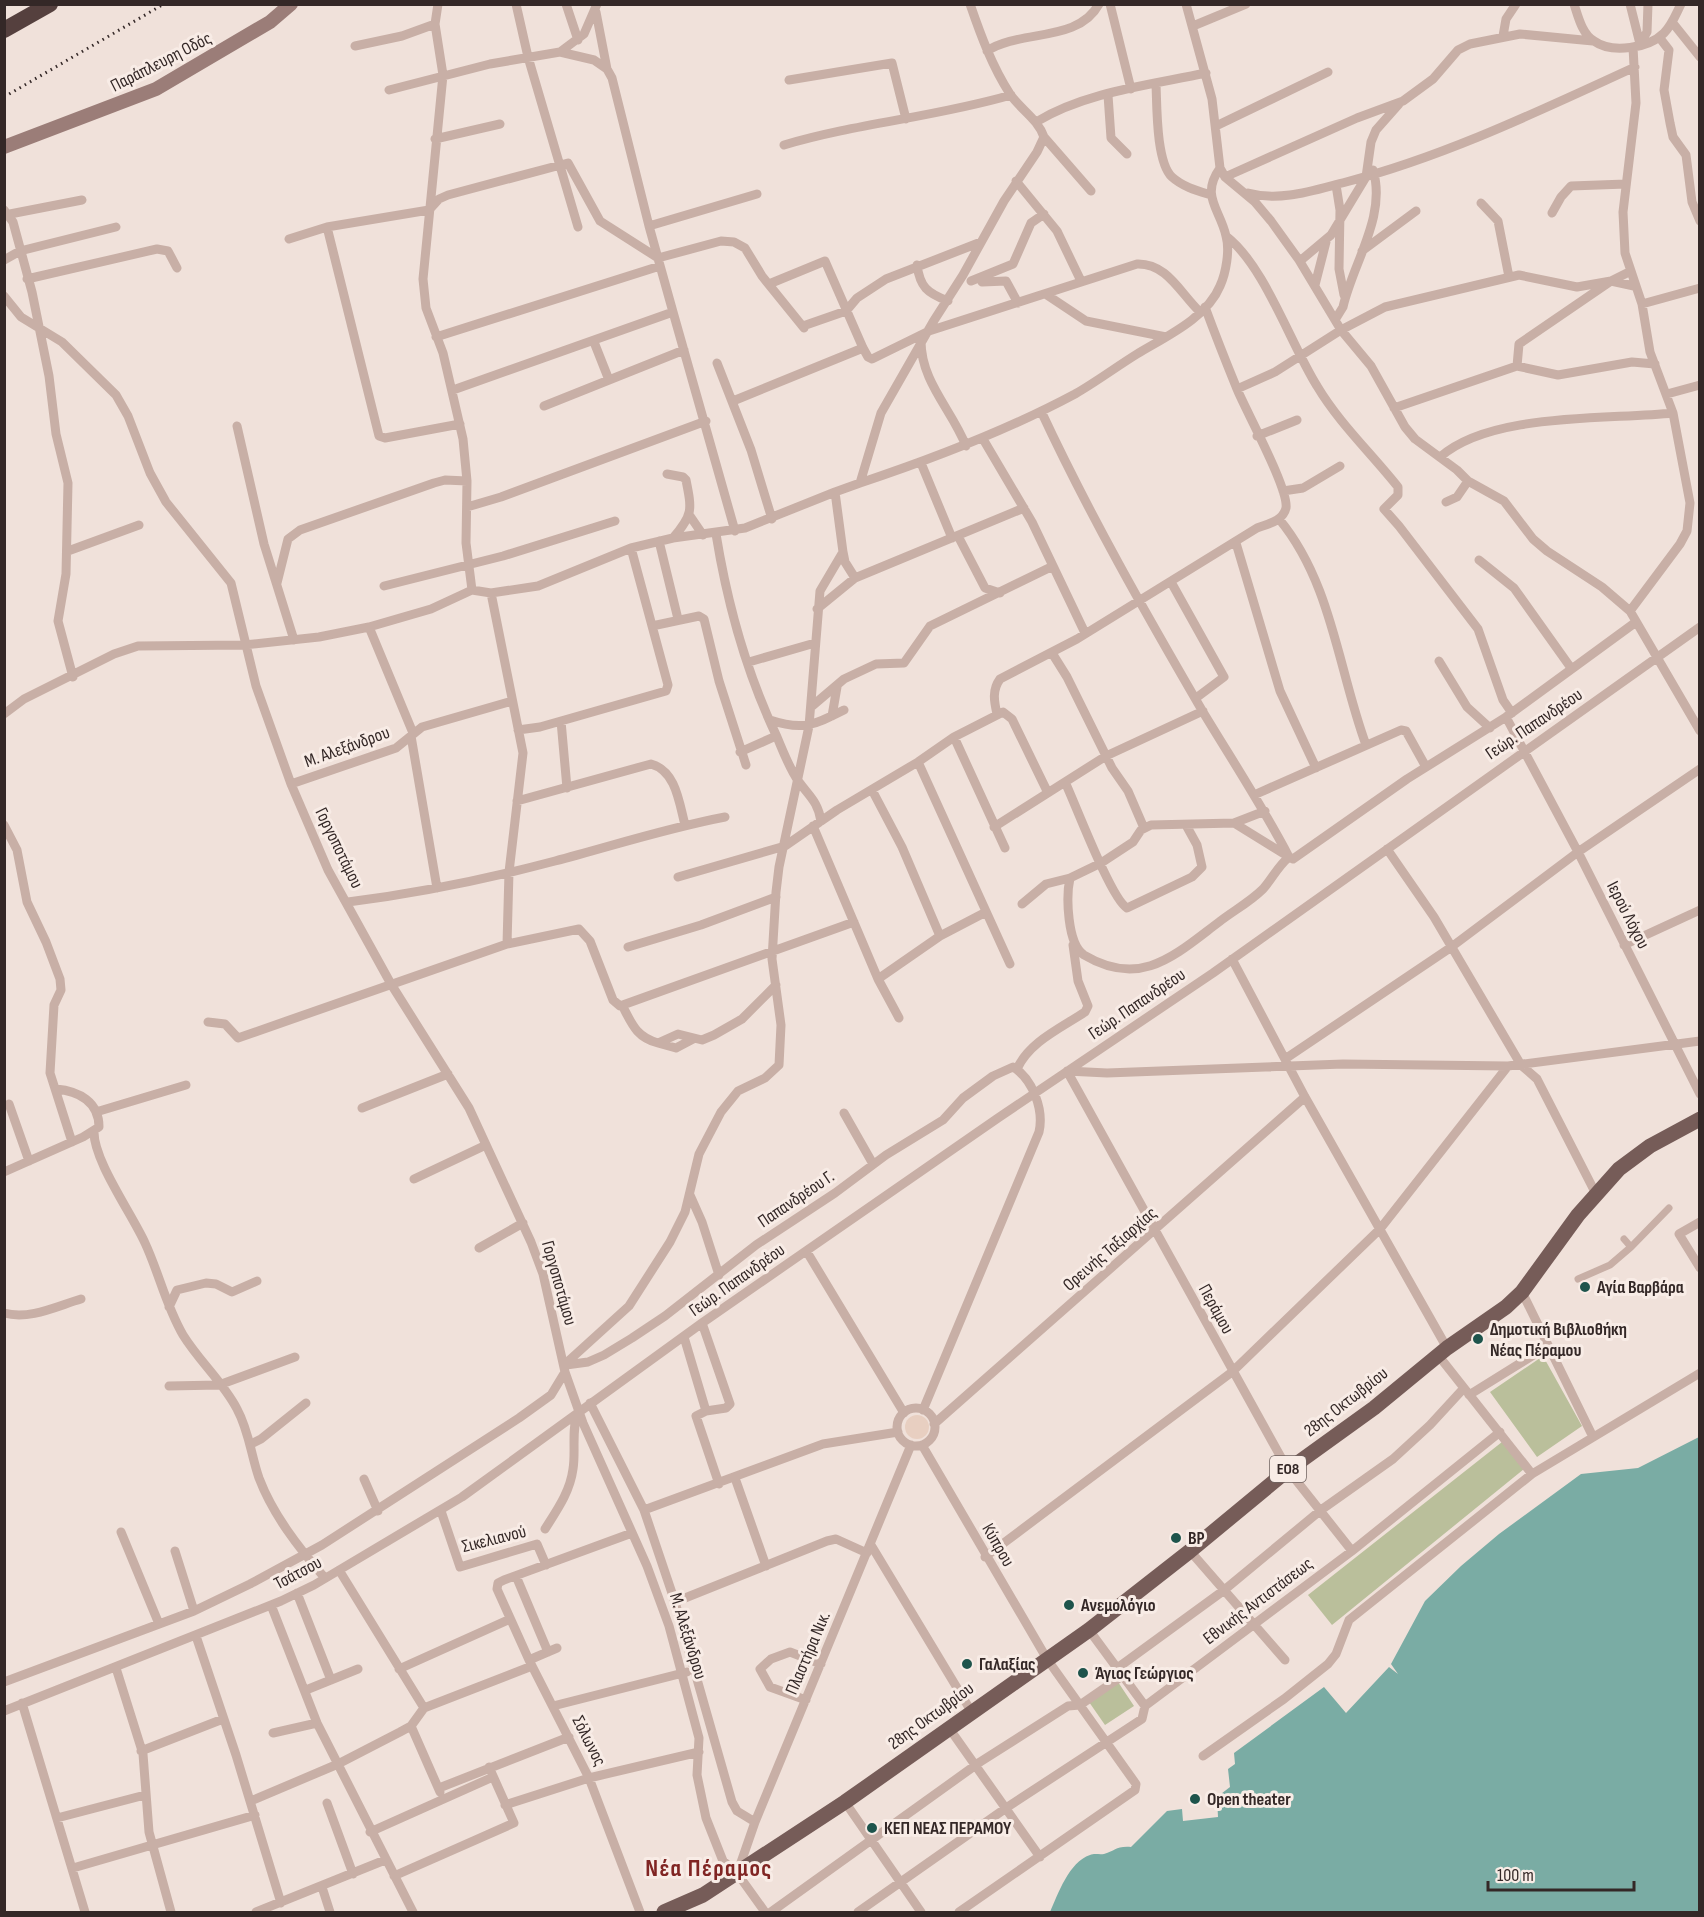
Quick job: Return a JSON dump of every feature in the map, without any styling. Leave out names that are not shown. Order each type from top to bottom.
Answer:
[{"type":"highway","points":[[4,30],[50,4]]},
{"type":"main road","name":"Παράπλευρη Οδός","points":[[4,147],[156,89],[270,22],[291,4]]},
{"type":"main road","name":"28ης Οκτωβρίου","points":[[664,1912],[703,1895],[737,1873],[844,1802],[1089,1630],[1288,1470],[1374,1408],[1443,1351],[1486,1322],[1522,1292],[1596,1194],[1619,1169],[1638,1154],[1700,1119]]},
{"type":"street","points":[[438,4],[435,24],[443,75],[423,279],[426,308],[453,390],[460,424],[467,481],[466,507],[471,590]]},
{"type":"street","points":[[516,4],[528,57],[578,227]]},
{"type":"street","points":[[566,4],[578,40]]},
{"type":"street","points":[[970,4],[987,51],[1011,95],[1036,122],[1044,137],[1091,191]]},
{"type":"street","points":[[987,51],[1006,40],[1044,35],[1085,22],[1092,17],[1099,4]]},
{"type":"street","points":[[1110,4],[1131,89]]},
{"type":"street","points":[[1186,4],[1206,73],[1223,173],[1271,221],[1300,261],[1341,330],[1371,366],[1394,408],[1415,439],[1440,456],[1468,481],[1504,501],[1533,539],[1602,587],[1630,611],[1700,731]]},
{"type":"street","points":[[1193,26],[1246,4]]},
{"type":"street","points":[[1574,4],[1586,32],[1593,41]]},
{"type":"street","points":[[1630,4],[1637,46],[1636,103],[1622,234],[1629,272],[1642,304],[1650,352],[1673,413],[1688,481],[1690,521],[1680,544],[1630,611]]},
{"type":"street","points":[[1637,46],[1647,32],[1648,4]]},
{"type":"street","points":[[1335,320],[1345,300],[1377,207],[1371,177],[1371,142],[1376,130],[1391,111],[1434,79],[1458,50],[1470,44],[1503,36],[1538,35],[1593,41],[1614,47],[1637,46],[1659,37],[1672,22],[1681,4]]},
{"type":"street","points":[[560,52],[578,40],[590,25],[597,6]]},
{"type":"street","points":[[597,6],[598,34],[607,69],[612,78],[659,262],[706,421],[735,531]]},
{"type":"street","points":[[1503,36],[1512,7]]},
{"type":"street","points":[[1672,22],[1700,57]]},
{"type":"street","points":[[355,46],[402,36],[435,24]]},
{"type":"street","points":[[1659,37],[1670,50],[1664,90],[1673,137],[1686,155],[1692,202],[1700,221]]},
{"type":"street","points":[[389,90],[443,75],[560,52],[594,60],[607,69]]},
{"type":"street","points":[[789,80],[892,63],[906,119]]},
{"type":"street","points":[[1243,192],[1262,196],[1301,194],[1371,177],[1510,123],[1635,67]]},
{"type":"street","points":[[1216,126],[1329,72]]},
{"type":"street","points":[[1036,122],[1057,111],[1108,95],[1206,73]]},
{"type":"street","points":[[1156,84],[1162,154],[1167,172],[1187,187],[1211,195]]},
{"type":"street","points":[[784,145],[837,130],[906,119],[1011,95]]},
{"type":"street","points":[[1108,95],[1111,138],[1127,154]]},
{"type":"street","points":[[4,708],[73,677],[114,654],[138,646],[244,645],[294,640],[369,627],[431,609],[471,590],[490,593],[538,586],[631,548],[673,538],[735,531],[772,519],[835,492],[966,446],[1077,392],[1166,337],[1202,309],[1221,285],[1226,264],[1226,236],[1211,195],[1213,178],[1403,101]]},
{"type":"street","points":[[435,139],[500,124]]},
{"type":"street","points":[[860,483],[876,423],[921,341],[967,278],[981,242],[1044,137]]},
{"type":"street","points":[[289,239],[327,227],[429,210],[439,199],[448,195],[560,163],[568,163],[572,166],[600,221],[659,262]]},
{"type":"street","points":[[1300,261],[1327,240],[1371,177]]},
{"type":"street","points":[[1016,181],[1057,231],[1081,281]]},
{"type":"street","points":[[1552,213],[1561,197],[1571,186],[1626,184]]},
{"type":"street","points":[[1336,185],[1341,210],[1338,224],[1339,269],[1345,300]]},
{"type":"street","points":[[650,226],[757,194]]},
{"type":"street","points":[[73,677],[58,621],[68,551],[68,483],[56,434],[49,376],[38,327],[20,251],[7,212],[82,200]]},
{"type":"street","points":[[1481,203],[1498,221],[1509,277]]},
{"type":"street","points":[[1360,253],[1416,211]]},
{"type":"street","points":[[967,278],[1012,264],[1031,223],[1044,214]]},
{"type":"street","points":[[4,260],[20,251],[116,227]]},
{"type":"street","points":[[327,227],[379,436],[385,438],[460,424]]},
{"type":"street","points":[[1226,236],[1241,250],[1258,275],[1299,357]]},
{"type":"street","points":[[1315,285],[1327,240]]},
{"type":"street","points":[[436,337],[721,241],[734,242],[745,248],[769,284],[803,327],[846,311],[870,289],[917,265],[981,242]]},
{"type":"street","points":[[27,279],[157,249],[168,251],[177,268]]},
{"type":"street","points":[[769,284],[825,261],[863,348],[868,357],[877,358],[929,331],[1047,295],[1081,281],[1137,264],[1147,263],[1164,271],[1202,309],[1283,491],[1286,506],[1278,519],[1257,528],[1052,654],[999,679],[993,697],[997,714]]},
{"type":"street","points":[[917,265],[921,285],[928,292],[948,301]]},
{"type":"street","points":[[1237,389],[1275,372],[1341,330],[1385,307],[1509,277],[1529,276],[1562,286],[1577,287],[1611,280],[1629,272]]},
{"type":"street","points":[[967,278],[1006,282],[1018,303]]},
{"type":"street","points":[[1611,280],[1634,286]]},
{"type":"street","points":[[1516,366],[1517,350],[1527,336],[1582,303],[1611,280]]},
{"type":"street","points":[[1642,304],[1700,288]]},
{"type":"street","points":[[1047,295],[1086,321],[1166,337]]},
{"type":"street","name":"Γοργοποτάμου","points":[[4,296],[21,317],[62,342],[105,383],[123,406],[166,502],[231,583],[244,645],[291,784],[328,870],[348,902],[391,984],[469,1108],[523,1223],[543,1274],[564,1369],[579,1411]]},
{"type":"street","points":[[453,390],[594,342],[673,312]]},
{"type":"street","points":[[921,341],[924,360],[937,396],[956,425],[966,446]]},
{"type":"street","points":[[594,342],[609,380]]},
{"type":"street","points":[[733,401],[863,348]]},
{"type":"street","points":[[544,406],[684,350]]},
{"type":"street","name":"Ιερού Λόχου","points":[[1299,357],[1331,408],[1398,487],[1398,495],[1384,508],[1385,512],[1399,526],[1478,629],[1503,700],[1525,752],[1700,1094]]},
{"type":"street","points":[[1394,408],[1516,366],[1558,375],[1632,362],[1655,363]]},
{"type":"street","points":[[717,363],[751,450],[772,519]]},
{"type":"street","points":[[1667,394],[1700,386]]},
{"type":"street","points":[[1041,411],[1061,455],[1140,601],[1203,711],[1265,811],[1289,857]]},
{"type":"street","points":[[1440,456],[1450,448],[1473,437],[1515,427],[1555,421],[1673,413]]},
{"type":"street","points":[[1257,436],[1297,420]]},
{"type":"street","points":[[466,507],[501,497],[706,421]]},
{"type":"street","points":[[237,426],[260,529],[294,640]]},
{"type":"street","points":[[982,439],[1024,508],[1085,633]]},
{"type":"street","points":[[921,463],[955,537],[985,588],[1000,593]]},
{"type":"street","points":[[1283,491],[1303,488],[1341,466]]},
{"type":"street","points":[[667,474],[683,477],[686,480],[691,507],[690,516],[673,538]]},
{"type":"street","points":[[277,583],[288,539],[300,530],[434,483],[445,480],[467,481]]},
{"type":"street","points":[[1446,502],[1457,497],[1468,481]]},
{"type":"street","points":[[835,492],[843,552],[855,578]]},
{"type":"street","points":[[817,609],[855,578],[1024,508]]},
{"type":"street","points":[[690,516],[703,535]]},
{"type":"street","points":[[1278,519],[1300,547],[1314,574],[1366,745]]},
{"type":"street","points":[[384,586],[550,542],[615,521]]},
{"type":"street","points":[[68,551],[139,525]]},
{"type":"street","points":[[716,534],[724,579],[749,662],[770,720],[799,782],[819,807],[817,824],[854,922],[878,979],[899,1018]]},
{"type":"street","points":[[659,541],[678,620]]},
{"type":"street","points":[[1236,543],[1280,691],[1316,768]]},
{"type":"street","points":[[518,730],[561,721],[666,691],[668,685],[631,548]]},
{"type":"street","points":[[7,1680],[194,1611],[322,1545],[551,1395],[564,1369],[639,1293],[685,1212],[699,1154],[721,1112],[738,1091],[765,1078],[779,1065],[782,1039],[772,950],[779,867],[799,782],[809,726],[820,591],[843,552]]},
{"type":"street","points":[[1479,560],[1515,588],[1571,668]]},
{"type":"street","points":[[811,707],[844,679],[876,663],[904,663],[930,626],[1053,566]]},
{"type":"street","points":[[1171,582],[1224,677],[1196,698]]},
{"type":"street","points":[[490,593],[523,753],[509,872],[507,944]]},
{"type":"street","points":[[652,626],[699,616],[704,619],[740,752],[746,765]]},
{"type":"street","points":[[1234,823],[1289,857],[1293,859],[1299,857],[1426,767],[1509,715],[1636,622]]},
{"type":"street","points":[[369,627],[412,735],[437,888]]},
{"type":"street","name":"Γεώρ. Παπανδρέου","points":[[579,1411],[1034,1093],[1232,959],[1499,767],[1525,752],[1659,659],[1700,627]]},
{"type":"street","points":[[749,662],[815,643]]},
{"type":"street","points":[[1052,654],[1067,677],[1106,756],[1128,791],[1144,828]]},
{"type":"street","points":[[1439,661],[1467,707],[1490,728]]},
{"type":"street","points":[[832,716],[838,685]]},
{"type":"street","points":[[4,714],[24,699]]},
{"type":"street","name":"Μ. Αλεξάνδρου","points":[[291,784],[396,748],[427,725],[512,701]]},
{"type":"street","points":[[770,720],[797,728],[809,726],[844,710]]},
{"type":"street","points":[[993,827],[1106,756],[1203,711]]},
{"type":"street","points":[[678,877],[785,846],[954,737],[997,714],[1008,713],[1012,718],[1047,791]]},
{"type":"street","points":[[561,721],[567,788]]},
{"type":"street","points":[[1254,795],[1395,732],[1406,732],[1426,767]]},
{"type":"street","points":[[740,752],[776,735]]},
{"type":"street","points":[[954,737],[993,827],[1005,848]]},
{"type":"street","points":[[918,762],[1010,963]]},
{"type":"street","points":[[517,801],[651,764],[660,767],[670,775],[685,825]]},
{"type":"street","points":[[1288,1063],[1450,948],[1578,852],[1700,769]]},
{"type":"street","points":[[1065,782],[1123,906],[1132,906],[1192,877],[1202,867],[1197,846],[1186,825]]},
{"type":"street","points":[[872,790],[902,847],[940,936]]},
{"type":"street","points":[[1022,904],[1046,884],[1070,878],[1101,863],[1133,842],[1144,828],[1164,824],[1234,823],[1265,811]]},
{"type":"street","points":[[348,902],[437,888],[509,872],[685,825],[725,817]]},
{"type":"street","points":[[4,825],[17,850],[27,902],[46,942],[60,980],[61,990],[54,1005],[50,1067],[51,1080],[56,1089],[72,1142]]},
{"type":"street","points":[[1387,849],[1434,917],[1450,948],[1521,1065],[1537,1079],[1596,1194]]},
{"type":"street","points":[[1073,943],[1085,955],[1107,965],[1122,968],[1162,964],[1262,890],[1289,857]]},
{"type":"street","points":[[923,1410],[1040,1132],[1041,1110],[1034,1093],[1017,1069],[1026,1053],[1047,1036],[1085,1012],[1088,1006],[1078,981],[1068,900],[1070,878]]},
{"type":"street","points":[[628,947],[701,925],[776,897]]},
{"type":"street","points":[[1624,945],[1700,910]]},
{"type":"street","points":[[878,979],[940,936],[986,912]]},
{"type":"street","points":[[208,1022],[225,1024],[238,1038],[507,944],[579,929],[590,941],[615,1004],[622,1005],[854,922]]},
{"type":"street","points":[[1232,959],[1466,1391],[1532,1474]]},
{"type":"street","points":[[622,1005],[637,1034],[657,1043],[678,1034],[693,1039],[708,1037],[742,1019],[776,985]]},
{"type":"street","points":[[1067,1071],[1107,1073],[1288,1063],[1508,1066],[1700,1041]]},
{"type":"street","points":[[986,1557],[1232,1372],[1380,1229],[1508,1066]]},
{"type":"street","name":"Παπανδρέου Γ.","points":[[564,1369],[588,1362],[619,1347],[873,1164],[943,1120],[963,1098],[993,1076],[1008,1067],[1017,1069]]},
{"type":"street","name":"Περάμου","points":[[1067,1071],[1154,1232],[1288,1470],[1353,1551]]},
{"type":"street","points":[[362,1108],[448,1074]]},
{"type":"street","points":[[96,1112],[186,1085]]},
{"type":"street","points":[[4,1172],[72,1142],[99,1127],[96,1112],[82,1096],[56,1089]]},
{"type":"street","name":"Ορεινής Ταξιαρχίας","points":[[934,1424],[1305,1097]]},
{"type":"street","points":[[8,1108],[29,1161]]},
{"type":"street","points":[[844,1113],[873,1164]]},
{"type":"street","points":[[94,1131],[102,1159],[145,1244],[170,1307],[184,1335],[238,1410],[267,1496],[303,1553],[324,1577]]},
{"type":"street","points":[[414,1179],[486,1145]]},
{"type":"street","points":[[690,1195],[702,1222],[719,1275]]},
{"type":"street","points":[[1578,1279],[1610,1265],[1669,1208]]},
{"type":"street","points":[[1700,1222],[1678,1234],[1700,1268]]},
{"type":"street","points":[[479,1248],[523,1223]]},
{"type":"street","points":[[1624,1239],[1631,1247]]},
{"type":"street","points":[[807,1252],[904,1413]]},
{"type":"street","points":[[170,1307],[177,1290],[186,1286],[216,1284],[232,1292],[257,1281]]},
{"type":"street","points":[[1522,1292],[1593,1437]]},
{"type":"street","points":[[4,1313],[16,1316],[29,1315],[81,1299]]},
{"type":"street","points":[[702,1323],[730,1404],[726,1408],[697,1414],[696,1420],[719,1484]]},
{"type":"street","points":[[684,1337],[706,1411]]},
{"type":"street","points":[[771,1912],[975,1766],[1068,1706],[1080,1705],[1321,1510],[1393,1459],[1466,1391],[1548,1346]]},
{"type":"street","points":[[169,1386],[219,1385],[295,1357]]},
{"type":"street","points":[[1203,1756],[1284,1699],[1328,1664],[1336,1654],[1349,1620],[1532,1474],[1700,1373]]},
{"type":"street","points":[[251,1444],[261,1439],[306,1403]]},
{"type":"street","name":"Μ. Αλεξάνδρου","points":[[590,1403],[644,1510],[675,1602],[732,1802],[738,1811],[755,1822]]},
{"type":"street","points":[[912,1409],[923,1410],[930,1415],[934,1424],[933,1436],[922,1445],[911,1445],[904,1441],[897,1426],[904,1413],[912,1409]]},
{"type":"street","points":[[545,1529],[563,1500],[572,1479],[574,1424],[579,1411]]},
{"type":"street","name":"Μ. Αλεξάνδρου","points":[[579,1411],[660,1598],[699,1738],[698,1775],[706,1818],[723,1861],[737,1873],[765,1912]]},
{"type":"street","name":"Τσάτσου","points":[[4,1711],[196,1636],[297,1593],[441,1510],[531,1449],[579,1411]]},
{"type":"street","points":[[644,1510],[824,1444],[898,1432]]},
{"type":"street","name":"Εθνικής Αντιστάσεως","points":[[858,1912],[1006,1809],[1142,1719],[1145,1706],[1353,1551],[1500,1432]]},
{"type":"street","name":"Πλαστήρα Νικ.","points":[[737,1873],[755,1822],[911,1445]]},
{"type":"street","name":"Κύπρου","points":[[922,1445],[1047,1659],[1133,1778],[1136,1790],[1040,1857]]},
{"type":"street","points":[[735,1478],[766,1566]]},
{"type":"street","points":[[364,1479],[378,1510]]},
{"type":"street","name":"Σικελιανού","points":[[441,1510],[460,1567],[537,1544],[546,1565]]},
{"type":"street","points":[[121,1532],[159,1624]]},
{"type":"street","points":[[251,1801],[338,1764],[411,1726],[424,1708],[531,1663],[552,1650],[516,1576],[632,1533]]},
{"type":"street","points":[[675,1602],[836,1539],[869,1549],[971,1711]]},
{"type":"street","points":[[175,1551],[194,1611]]},
{"type":"street","points":[[1190,1551],[1285,1660]]},
{"type":"street","points":[[339,1570],[424,1708]]},
{"type":"street","name":"Σόλωνος","points":[[516,1576],[498,1583],[497,1589],[531,1663],[589,1778],[640,1912]]},
{"type":"street","points":[[297,1593],[331,1680]]},
{"type":"street","points":[[271,1605],[317,1723],[370,1832],[413,1912]]},
{"type":"street","points":[[399,1669],[510,1618]]},
{"type":"street","points":[[1089,1630],[1145,1706]]},
{"type":"street","points":[[196,1636],[251,1801],[281,1903]]},
{"type":"street","points":[[806,1700],[770,1687],[760,1669],[771,1659],[790,1652],[821,1664]]},
{"type":"street","points":[[116,1668],[144,1764],[145,1795],[152,1847],[171,1912]]},
{"type":"street","points":[[306,1690],[358,1669]]},
{"type":"street","points":[[553,1706],[694,1670]]},
{"type":"street","points":[[22,1703],[86,1912]]},
{"type":"street","points":[[141,1751],[223,1719]]},
{"type":"street","points":[[273,1733],[317,1723]]},
{"type":"street","points":[[411,1726],[444,1799]]},
{"type":"street","points":[[949,1728],[1040,1857],[958,1912]]},
{"type":"street","points":[[439,1788],[569,1737]]},
{"type":"street","points":[[506,1804],[589,1778],[699,1752]]},
{"type":"street","points":[[394,1876],[514,1823],[489,1767]]},
{"type":"street","points":[[370,1832],[493,1777]]},
{"type":"street","points":[[57,1818],[145,1795]]},
{"type":"street","points":[[844,1802],[921,1912]]},
{"type":"street","points":[[327,1803],[353,1874]]},
{"type":"street","points":[[73,1868],[152,1847],[255,1815]]},
{"type":"street","points":[[256,1912],[385,1860]]},
{"type":"street","points":[[321,1887],[330,1912]]},
{"type":"green space","points":[[1543,1356],[1582,1426],[1537,1457],[1490,1392]]},
{"type":"green space","points":[[1502,1442],[1524,1469],[1332,1625],[1308,1595]]},
{"type":"green space","points":[[1118,1682],[1134,1706],[1105,1725],[1089,1702]]},
{"type":"shaded area","points":[[917,1415],[922,1416],[928,1422],[928,1432],[922,1438],[917,1439],[912,1438],[906,1432],[905,1427],[906,1422],[912,1416]]},
{"type":"water","points":[[1699,1437],[1699,1912],[1050,1912],[1065,1879],[1076,1864],[1092,1854],[1104,1854],[1119,1848],[1131,1847],[1167,1811],[1182,1809],[1183,1821],[1218,1817],[1217,1797],[1230,1787],[1228,1769],[1235,1764],[1234,1753],[1324,1687],[1346,1713],[1389,1667],[1398,1674],[1391,1664],[1425,1601],[1499,1534],[1581,1474],[1638,1468]]},
{"type":"railway","points":[[4,97],[164,4]]},
{"type":"place","name":"Αγία Βαρβάρα","points":[[1585,1287]]},
{"type":"place","name":"Δημοτική Βιβλιοθήκη Νέας Πέραμου","points":[[1478,1339]]},
{"type":"place","name":"BP","points":[[1176,1538]]},
{"type":"place","name":"Ανεμολόγιο","points":[[1069,1605]]},
{"type":"place","name":"Γαλαξίας","points":[[967,1664]]},
{"type":"place","name":"Άγιος Γεώργιος","points":[[1083,1673]]},
{"type":"place","name":"Open theater","points":[[1195,1799]]},
{"type":"place","name":"ΚΕΠ ΝΕΑΣ ΠΕΡΑΜΟΥ","points":[[872,1828]]},
{"type":"district","name":"Νέα Πέραμος","points":[[709,1868]]}]
